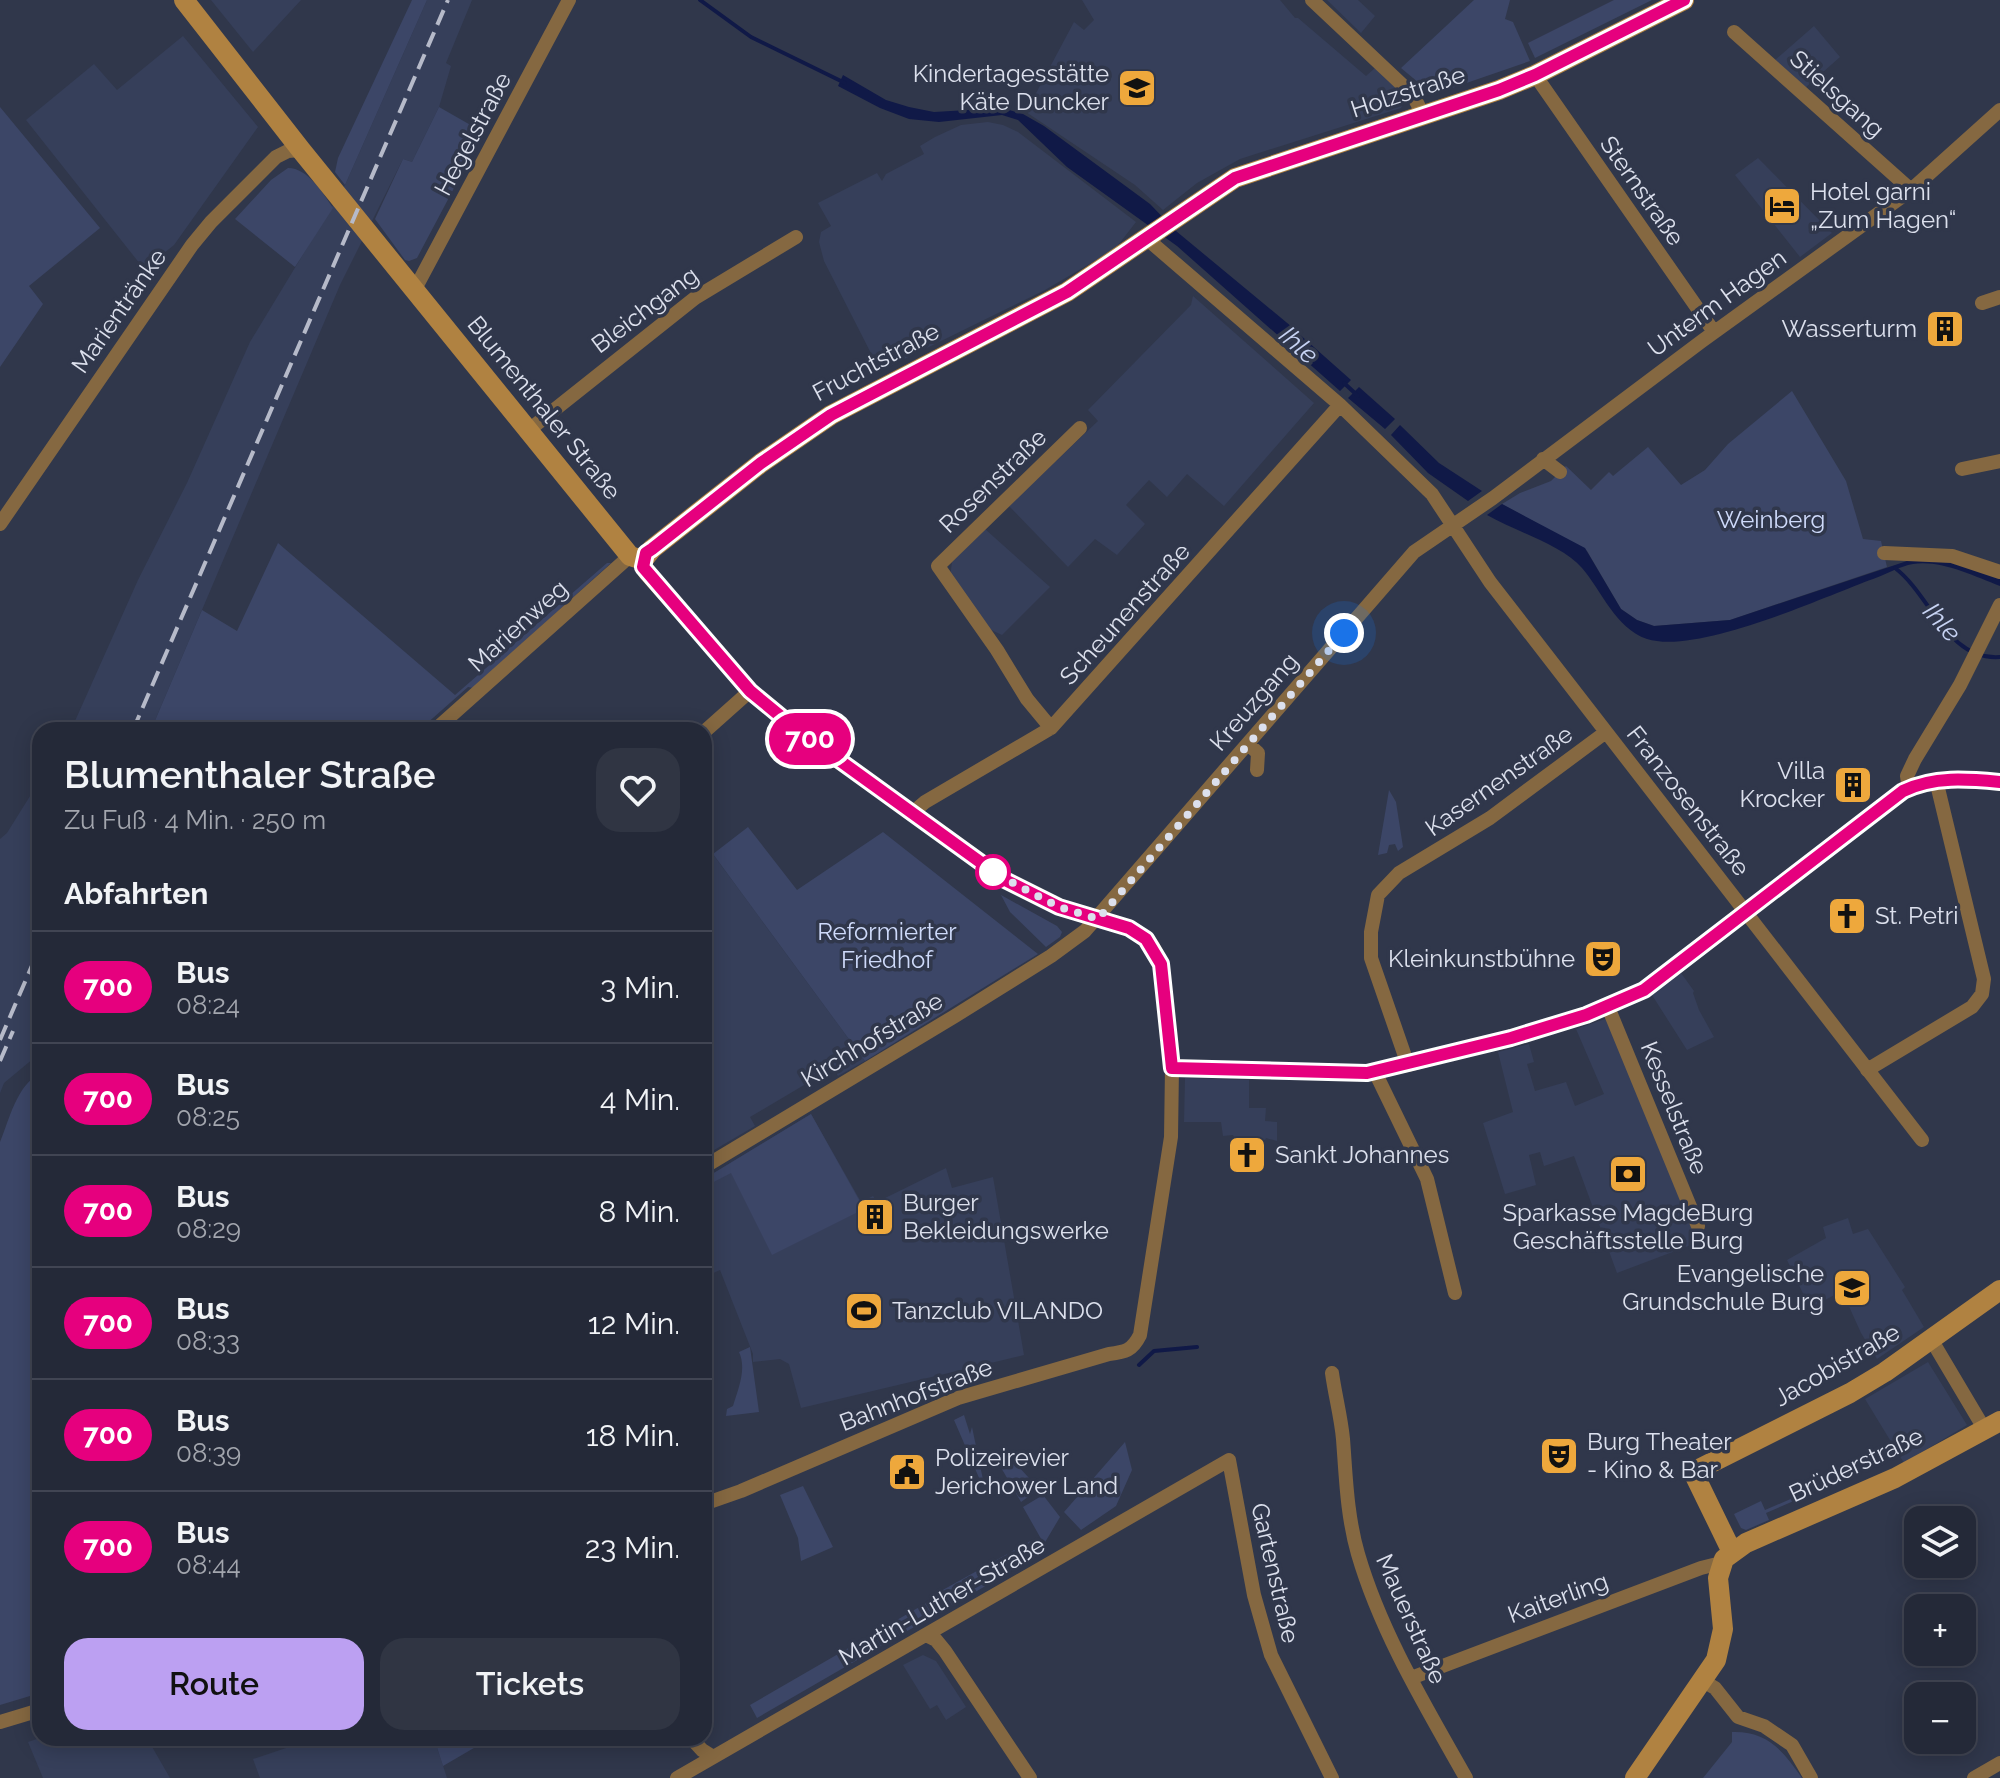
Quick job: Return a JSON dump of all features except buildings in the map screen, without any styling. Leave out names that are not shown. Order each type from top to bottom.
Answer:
[{"type":"street","name":"Blumenthaler Straße","points":[[184,0],[301,150],[637,558],[645,573],[750,691],[796,729],[1005,880],[1059,907],[1138,933],[1157,953],[1164,981],[1172,1068],[1171,1137],[1139,1334]]},
{"type":"street","name":"Hegelstraße","points":[[415,289],[569,0]]},
{"type":"street","points":[[1312,0],[1413,95],[1423,115]]},
{"type":"street","name":"Holzstraße","points":[[1148,236],[1245,173],[1499,90],[1535,75],[1672,3]]},
{"type":"street","name":"Stielsgang","points":[[1734,32],[1911,190]]},
{"type":"street","name":"Sternstraße","points":[[1535,75],[1714,332]]},
{"type":"street","name":"Unterm Hagen","points":[[1453,523],[1493,498],[1714,332],[1911,190],[2000,110]]},
{"type":"street","name":"Marientränke","points":[[0,524],[192,245],[276,157],[288,151],[301,150]]},
{"type":"street","name":"Franzosenstraße","points":[[1148,236],[1340,405],[1436,499],[1490,582],[1922,1140]]},
{"type":"street","name":"Fruchtstraße","points":[[637,558],[799,435],[883,386],[1067,292],[1148,236]]},
{"type":"street","name":"Bleichgang","points":[[529,430],[695,298],[796,237]]},
{"type":"street","points":[[1982,303],[2000,297]]},
{"type":"street","name":"Scheunenstraße","points":[[911,814],[925,802],[1051,728],[1340,405]]},
{"type":"street","name":"Rosenstraße","points":[[1051,728],[1027,699],[938,566],[1080,428]]},
{"type":"street","points":[[1543,459],[1560,472]]},
{"type":"street","points":[[1962,469],[2000,461]]},
{"type":"street","name":"Kreuzgang","points":[[1098,919],[1414,552],[1453,523]]},
{"type":"street","points":[[1884,553],[1952,556],[2000,572]]},
{"type":"street","name":"Marienweg","points":[[444,722],[637,558]]},
{"type":"street","points":[[1909,788],[1907,776],[1915,758],[1976,654],[2000,605]]},
{"type":"street","points":[[712,725],[750,691]]},
{"type":"street","name":"Kasernenstraße","points":[[1408,1065],[1375,974],[1370,947],[1373,909],[1378,895],[1399,873],[1490,818],[1606,732]]},
{"type":"street","points":[[1248,744],[1258,753],[1257,770]]},
{"type":"street","points":[[1867,1070],[1972,1007],[1984,988],[1936,780]]},
{"type":"street","points":[[1172,1068],[1375,1072],[1511,1038],[1608,1007],[1644,990],[1890,799],[1909,788],[1936,780],[2000,782]]},
{"type":"street","name":"Kirchhofstraße","points":[[712,1162],[1047,959],[1098,919]]},
{"type":"street","name":"Kesselstraße","points":[[1608,1007],[1698,1226]]},
{"type":"street","points":[[1375,1072],[1427,1179],[1455,1293]]},
{"type":"street","name":"Jacobistraße","points":[[1726,1558],[1693,1472],[1850,1393],[1885,1372],[2000,1290]]},
{"type":"street","name":"Bahnhofstraße","points":[[712,1501],[958,1398],[1109,1354],[1124,1353],[1135,1346],[1139,1334]]},
{"type":"street","points":[[1931,1339],[1992,1425]]},
{"type":"street","name":"Mauerstraße","points":[[1332,1373],[1357,1551],[1382,1619],[1466,1778]]},
{"type":"street","name":"Brüderstraße","points":[[1726,1558],[1746,1543],[1855,1497],[1992,1425]]},
{"type":"street","name":"Martin-Luther-Straße","points":[[677,1778],[1229,1460]]},
{"type":"street","name":"Gartenstraße","points":[[1229,1460],[1254,1595],[1266,1640],[1285,1687],[1332,1778]]},
{"type":"street","points":[[1635,1778],[1716,1660],[1721,1644],[1723,1613],[1718,1578],[1726,1558]]},
{"type":"street","name":"Kaiterling","points":[[1411,1678],[1726,1558]]},
{"type":"street","points":[[928,1636],[945,1651],[1030,1778]]},
{"type":"street","points":[[1703,1681],[1715,1688],[1738,1717],[1764,1726],[1792,1745],[1811,1778]]},
{"type":"street","points":[[0,1722],[32,1712]]},
{"type":"street","points":[[698,1746],[713,1757]]},
{"type":"street","points":[[1974,1778],[2000,1763]]},
{"type":"shaded area","points":[[211,0],[301,0],[253,52]]},
{"type":"shaded area","points":[[427,0],[472,0],[446,63],[451,66],[439,107],[412,162],[403,159],[340,285],[154,722],[75,722],[250,342],[345,185]]},
{"type":"shaded area","points":[[1082,0],[1280,0],[1295,18],[1366,76],[1375,68],[1406,97],[1401,108],[1240,159],[1197,183],[1163,210],[1135,185],[1026,112],[1074,22],[1084,30],[1094,20]]},
{"type":"shaded area","points":[[1327,0],[1358,0],[1375,16],[1361,33]]},
{"type":"shaded area","points":[[1814,26],[1840,57],[1805,88],[1775,60]]},
{"type":"shaded area","points":[[183,36],[258,127],[174,245],[144,269],[26,120],[94,64],[117,90]]},
{"type":"shaded area","points":[[988,122],[1018,132],[1136,222],[1115,249],[1045,290],[880,371],[824,261],[819,242],[821,232],[831,226],[818,203],[877,173],[882,181],[886,174],[924,154],[920,146],[935,137],[961,125]]},
{"type":"shaded area","name":"Hotel garni „Zum Hagen“","points":[[1758,158],[1832,233],[1800,257],[1735,175]]},
{"type":"shaded area","points":[[1193,296],[1314,403],[1224,506],[1187,474],[1167,497],[1149,480],[1126,505],[1145,524],[1117,555],[1095,539],[1068,567],[1009,506],[1098,421],[1088,410],[1191,305]]},
{"type":"shaded area","points":[[985,529],[1050,587],[1002,635],[989,629],[950,578],[952,562]]},
{"type":"shaded area","points":[[32,793],[32,1060],[4,1083],[0,1093],[0,839]]},
{"type":"shaded area","points":[[712,853],[865,1061],[838,1076],[833,1068],[826,1072],[750,1117],[755,1126],[712,1151]]},
{"type":"shaded area","points":[[1681,973],[1694,991],[1699,1010],[1714,1037],[1687,1050],[1652,995]]},
{"type":"shaded area","points":[[1605,1019],[1609,1021],[1699,1242],[1617,1273],[1574,1156],[1544,1166],[1540,1152],[1529,1155],[1536,1185],[1505,1194],[1483,1123],[1513,1112],[1498,1052],[1529,1044],[1534,1062],[1527,1064],[1535,1091],[1566,1082],[1575,1106],[1604,1094],[1576,1029]]},
{"type":"shaded area","points":[[1185,1078],[1249,1080],[1249,1108],[1266,1108],[1265,1121],[1277,1122],[1277,1141],[1223,1136],[1221,1122],[1184,1122]]},
{"type":"shaded area","points":[[811,1114],[861,1202],[873,1196],[877,1202],[946,1168],[952,1188],[993,1177],[1024,1355],[801,1408],[789,1364],[780,1359],[753,1362],[753,1354],[720,1270],[712,1274],[712,1174]]},
{"type":"shaded area","name":"Evangelische Grundschule Burg","points":[[1848,1218],[1853,1234],[1868,1229],[1905,1287],[1902,1290],[1924,1327],[1877,1359],[1842,1291],[1810,1308],[1787,1260],[1826,1238],[1823,1227]]},
{"type":"shaded area","points":[[1928,1362],[1967,1425],[1904,1463],[1865,1399]]},
{"type":"shaded area","points":[[923,1655],[936,1661],[966,1707],[946,1720],[937,1705],[930,1709],[903,1665]]},
{"type":"shaded area","points":[[32,1741],[32,1746],[152,1746],[170,1778],[43,1778],[28,1742]]},
{"type":"shaded area","points":[[292,1746],[437,1746],[447,1778],[260,1778],[253,1759]]},
{"type":"green space","points":[[412,0],[427,0],[345,185],[335,172],[338,158]]},
{"type":"green space","points":[[1474,0],[1510,0],[1505,19],[1513,22],[1530,61],[1449,89],[1436,81],[1419,83],[1401,68]]},
{"type":"green space","points":[[1614,0],[1652,0],[1535,58],[1528,43]]},
{"type":"green space","points":[[0,107],[100,228],[29,286],[43,304],[0,367]]},
{"type":"green space","points":[[439,107],[481,131],[479,141],[417,258],[409,261],[405,260],[375,219],[403,159],[412,162]]},
{"type":"green space","points":[[288,168],[308,177],[333,208],[295,267],[235,219],[271,180]]},
{"type":"green space","name":"Weinberg","points":[[1792,391],[1846,481],[1863,539],[1881,541],[1887,567],[1730,620],[1654,626],[1637,620],[1621,609],[1587,551],[1502,504],[1551,481],[1566,466],[1591,490],[1609,472],[1613,476],[1648,447],[1681,485],[1705,470],[1728,444]]},
{"type":"green space","points":[[278,543],[455,695],[607,563],[611,563],[473,688],[468,687],[428,722],[154,722],[202,610],[237,631]]},
{"type":"green space","points":[[1389,790],[1396,802],[1403,847],[1398,851],[1395,844],[1389,845],[1387,853],[1378,855]]},
{"type":"green space","name":"Reformierter Friedhof","points":[[748,827],[797,890],[883,832],[1038,954],[865,1061],[713,854]]},
{"type":"green space","points":[[1001,895],[1057,926],[1062,932],[1060,937],[1046,947],[1010,912]]},
{"type":"green space","points":[[32,1079],[32,1695],[0,1705],[0,1142],[25,1086]]},
{"type":"green space","points":[[811,1114],[864,1209],[772,1255],[731,1173],[712,1183],[712,1174]]},
{"type":"green space","points":[[750,1347],[759,1412],[726,1416],[727,1409],[733,1406],[741,1379],[739,1352]]},
{"type":"green space","points":[[964,1415],[970,1434],[972,1427],[986,1494],[954,1420]]},
{"type":"green space","points":[[1125,1442],[1132,1470],[1116,1506],[1081,1530],[1064,1512]]},
{"type":"green space","points":[[995,1454],[1007,1454],[1039,1489],[1021,1502],[996,1459]]},
{"type":"green space","points":[[803,1486],[833,1547],[801,1561],[798,1538],[780,1495]]},
{"type":"green space","points":[[1802,1494],[1803,1497],[1766,1513],[1769,1520],[1746,1530],[1741,1528],[1734,1514],[1761,1501],[1765,1510]]},
{"type":"green space","points":[[1043,1495],[1060,1517],[1044,1544],[1023,1507]]},
{"type":"green space","points":[[1034,1539],[1042,1553],[941,1612],[932,1596]]},
{"type":"green space","points":[[928,1602],[935,1615],[757,1718],[750,1705]]},
{"type":"green space","points":[[1732,1732],[1755,1735],[1773,1744],[1802,1778],[1703,1778],[1732,1742]]},
{"type":"green space","points":[[437,1746],[477,1746],[443,1766]]},
{"type":"water","points":[[843,75],[886,100],[909,107],[934,112],[1002,108],[1023,114],[1150,204],[1176,231],[1292,327],[1282,339],[1177,246],[1067,167],[1018,120],[1002,115],[939,122],[909,119],[838,86]]},
{"type":"water","points":[[1298,333],[1351,380],[1340,391],[1288,345]]},
{"type":"water","points":[[1359,387],[1395,419],[1385,429],[1348,398]]},
{"type":"water","points":[[1400,425],[1439,463],[1482,491],[1468,501],[1428,473],[1391,435]]},
{"type":"water","points":[[1502,504],[1585,548],[1621,609],[1637,620],[1654,626],[1730,620],[1910,560],[1956,563],[2000,578],[2000,586],[1935,564],[1913,564],[1792,611],[1727,632],[1669,642],[1647,639],[1636,634],[1618,618],[1573,560],[1550,545],[1487,515]]},
{"type":"waterway","name":"Ihle","points":[[700,0],[751,37],[845,83]]},
{"type":"waterway","name":"Ihle","points":[[1344,383],[1358,396]]},
{"type":"waterway","name":"Ihle","points":[[1895,568],[1953,638],[1966,649],[2000,657]]},
{"type":"waterway","points":[[1139,1365],[1154,1351],[1197,1347]]},
{"type":"railway","points":[[136,722],[448,0]]},
{"type":"railway","points":[[0,1040],[32,966]]},
{"type":"railway","points":[[0,1061],[13,1031]]},
{"type":"bus line","name":"700","points":[[1684,0],[1499,90],[1235,178],[1067,292],[883,386],[799,435],[646,553],[643,560],[645,573],[750,691],[771,710],[934,831],[988,870],[1026,891],[1081,915],[1129,928],[1146,939],[1153,946],[1161,964],[1172,1068],[1367,1073],[1511,1038],[1586,1015],[1644,990],[1903,791],[1936,780],[2000,782]]},
{"type":"place","name":"Kindertagesstätte Käte Duncker","points":[[1137,88]]},
{"type":"place","name":"Hotel garni „Zum Hagen“","points":[[1782,206]]},
{"type":"place","name":"Wasserturm","points":[[1945,329]]},
{"type":"place","name":"Villa Krocker","points":[[1853,785]]},
{"type":"place","name":"St. Petri","points":[[1847,916]]},
{"type":"place","name":"Kleinkunstbühne","points":[[1603,959]]},
{"type":"place","name":"Sankt Johannes","points":[[1247,1155]]},
{"type":"place","name":"Sparkasse MagdeBurg Geschäftsstelle Burg","points":[[1628,1174]]},
{"type":"place","name":"Burger Bekleidungswerke","points":[[875,1217]]},
{"type":"place","name":"Evangelische Grundschule Burg","points":[[1852,1288]]},
{"type":"place","name":"Tanzclub VILANDO","points":[[864,1311]]},
{"type":"place","name":"Burg Theater - Kino & Bar","points":[[1559,1456]]},
{"type":"place","name":"Polizeirevier Jerichower Land","points":[[907,1472]]},
{"type":"route","points":[[993,872],[990,871],[1059,907],[1098,919],[1344,633]]}]
